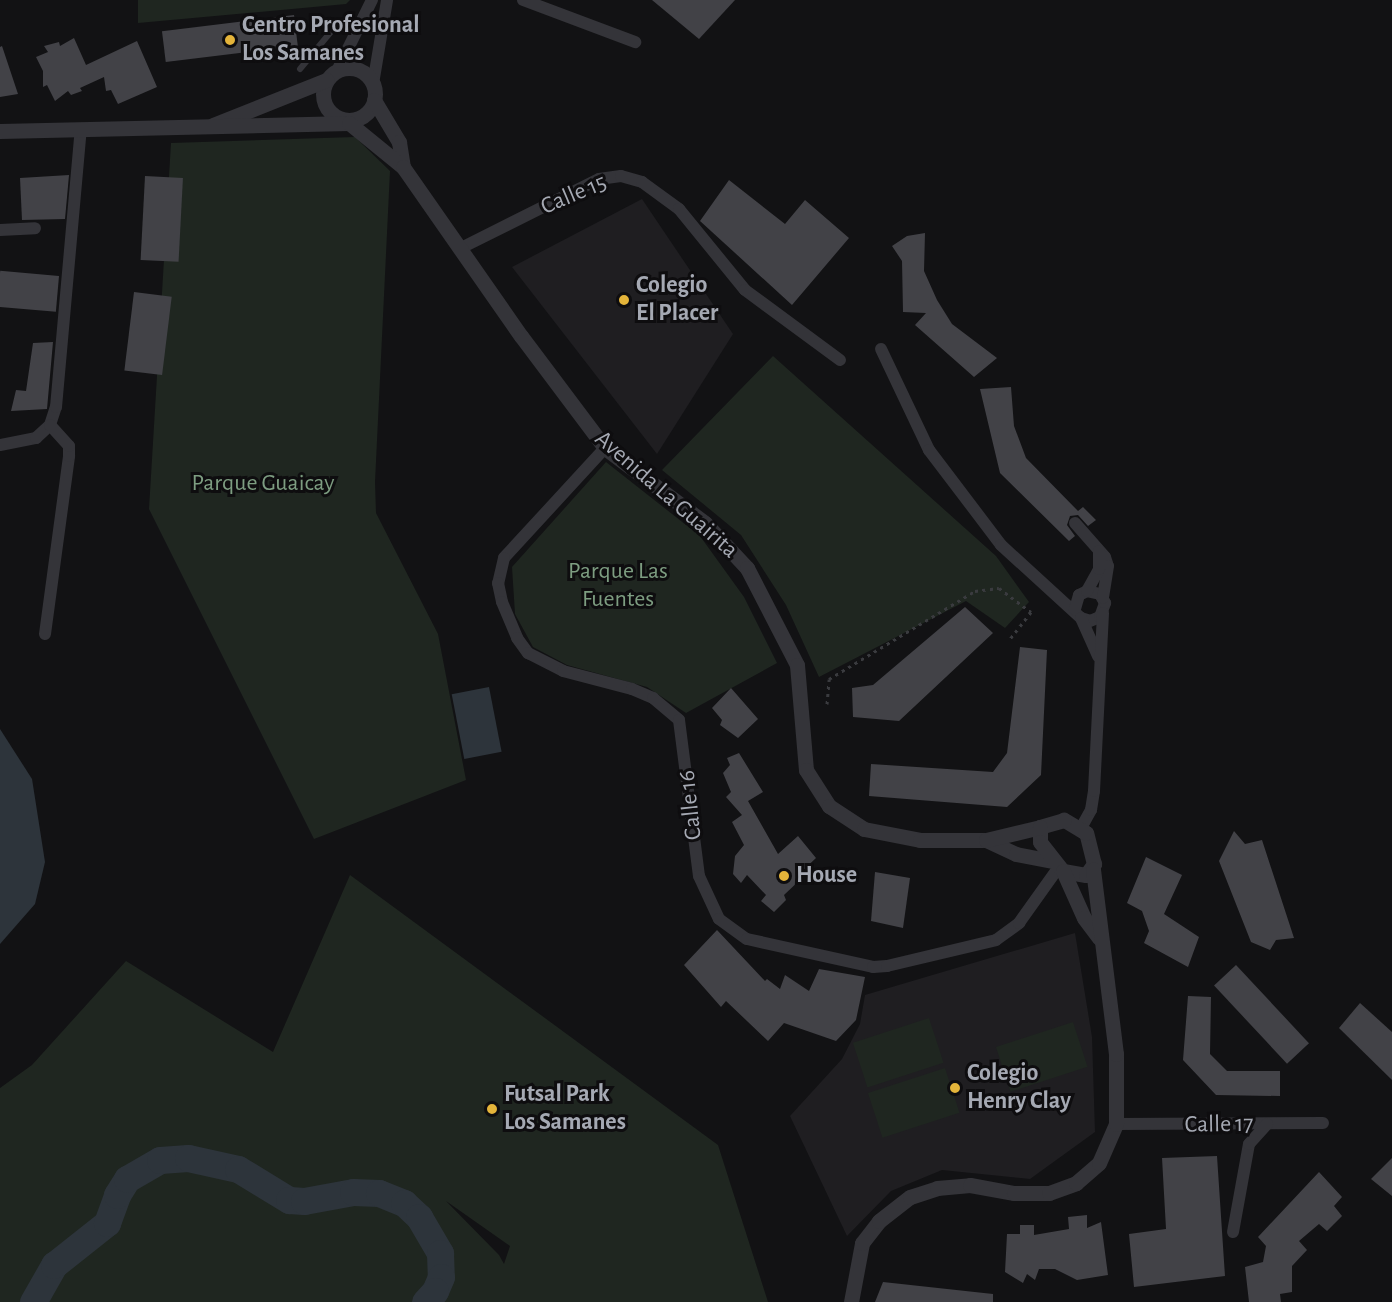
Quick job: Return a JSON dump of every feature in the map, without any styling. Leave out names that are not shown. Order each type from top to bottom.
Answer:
[{"type":"street","points":[[213,125],[326,80],[338,69],[372,0]]},
{"type":"street","points":[[373,84],[387,0]]},
{"type":"street","points":[[523,0],[635,42]]},
{"type":"street","points":[[338,69],[361,70],[373,84]]},
{"type":"street","name":"Avenida La Guairita","points":[[326,80],[322,89],[326,107],[403,167],[462,248],[521,336],[606,448],[712,530],[752,575],[797,665],[806,770],[830,806],[864,829],[894,836],[986,840],[1064,820],[1081,828]]},
{"type":"street","name":"Avenida La Guairita","points":[[373,84],[374,100],[399,142],[403,167]]},
{"type":"street","points":[[0,131],[213,125],[237,128],[349,123],[368,112],[374,100]]},
{"type":"street","points":[[0,445],[36,438],[50,425],[56,407],[73,251],[81,129]]},
{"type":"street","name":"Calle 15","points":[[462,248],[599,179],[621,176],[642,182],[680,209],[745,290],[840,360]]},
{"type":"street","points":[[0,230],[35,228]]},
{"type":"street","points":[[881,349],[929,450],[1001,545],[1078,613],[1095,620],[1103,613]]},
{"type":"street","points":[[45,634],[69,456],[69,446],[50,425]]},
{"type":"street","name":"Calle 16","points":[[606,448],[504,558],[498,582],[502,602],[516,638],[528,653],[546,665],[632,689],[653,698],[679,720],[699,876],[718,919],[747,939],[873,967],[887,966],[996,940],[1019,923],[1059,866]]},
{"type":"street","points":[[851,1302],[862,1243],[879,1221],[902,1202],[919,1193],[952,1186],[1031,1195],[1061,1191],[1089,1175],[1099,1163],[1116,1124],[1116,1054],[1099,938],[1090,841],[1081,828],[1091,810],[1094,791],[1103,598],[1108,567],[1099,550],[1074,523]]},
{"type":"street","points":[[1099,550],[1099,569],[1087,591],[1078,595],[1078,613],[1100,660]]},
{"type":"street","points":[[1087,591],[1103,598]]},
{"type":"street","points":[[1040,827],[1040,842],[1059,866],[1084,918],[1099,938]]},
{"type":"street","name":"Avenida La Guairita","points":[[986,840],[1016,854],[1086,875],[1093,869]]},
{"type":"street","name":"Calle 17","points":[[1116,1124],[1323,1123]]},
{"type":"street","points":[[1233,1232],[1250,1144],[1268,1124]]},
{"type":"lane","points":[[300,69],[334,28],[359,24]]},
{"type":"path","points":[[827,704],[829,679],[975,591],[999,588],[1030,612],[1009,640]]},
{"type":"shaded area","name":"Colegio El Placer","points":[[642,199],[733,334],[657,454],[512,267]]},
{"type":"shaded area","points":[[489,687],[502,752],[464,759],[452,694]]},
{"type":"shaded area","points":[[0,729],[32,779],[45,862],[35,904],[0,944]]},
{"type":"shaded area","name":"Colegio Henry Clay","points":[[1075,933],[1092,1037],[1095,1132],[1030,1179],[942,1170],[891,1191],[847,1236],[790,1116],[842,1059],[860,1024],[865,995]]},
{"type":"green space","points":[[138,0],[350,0],[346,4],[138,23]]},
{"type":"green space","name":"Parque Guaicay","points":[[355,137],[390,171],[375,482],[376,513],[438,634],[466,780],[314,839],[149,509],[171,143]]},
{"type":"green space","points":[[773,356],[996,556],[1029,602],[1005,628],[966,601],[819,677],[786,605],[741,535],[662,470]]},
{"type":"green space","name":"Parque Las Fuentes","points":[[606,462],[700,536],[744,597],[777,663],[686,713],[647,687],[567,665],[533,647],[515,614],[512,567]]},
{"type":"green space","points":[[350,875],[718,1145],[768,1302],[0,1302],[0,1088],[32,1065],[126,961],[273,1052]],"holes":[[[446,1201],[510,1246],[504,1264],[499,1255]]]},
{"type":"green space","points":[[929,1018],[944,1063],[867,1087],[853,1043]]},
{"type":"green space","points":[[1073,1022],[1088,1067],[1010,1092],[996,1047]]},
{"type":"green space","points":[[945,1068],[960,1113],[882,1138],[868,1093]]},
{"type":"building","points":[[652,0],[735,0],[699,39]]},
{"type":"building","name":"Centro Profesional Los Samanes","points":[[294,15],[298,46],[166,62],[162,31]]},
{"type":"building","points":[[74,38],[86,65],[137,41],[157,87],[118,104],[111,90],[106,91],[104,77],[80,88],[82,91],[71,95],[68,91],[55,101],[47,85],[43,87],[43,71],[36,57],[48,52],[44,46],[59,42],[60,46]]},
{"type":"building","points":[[2,46],[18,94],[0,97],[0,47]]},
{"type":"building","points":[[69,175],[65,219],[22,220],[20,178]]},
{"type":"building","points":[[145,176],[183,178],[179,262],[141,260]]},
{"type":"building","points":[[729,180],[785,224],[805,200],[849,238],[792,305],[700,221]]},
{"type":"building","points":[[925,233],[924,271],[937,300],[952,324],[997,358],[974,377],[915,325],[926,313],[903,312],[902,261],[892,246],[907,236]]},
{"type":"building","points":[[0,271],[59,276],[56,312],[0,307]]},
{"type":"building","points":[[134,292],[172,297],[162,375],[124,370]]},
{"type":"building","points":[[53,342],[47,409],[11,411],[16,390],[26,391],[33,343]]},
{"type":"building","points":[[1011,387],[1014,426],[1026,458],[1078,511],[1083,507],[1096,520],[1088,526],[1078,515],[1070,516],[1067,525],[1075,536],[1069,541],[1000,473],[980,389]]},
{"type":"building","points":[[965,607],[993,633],[899,721],[853,717],[852,688],[873,685]]},
{"type":"building","points":[[1020,647],[1047,650],[1041,775],[1007,807],[869,796],[871,764],[993,772],[1007,753]]},
{"type":"building","points":[[731,688],[758,719],[738,738],[720,725],[722,720],[712,708]]},
{"type":"building","points":[[739,753],[763,792],[748,801],[778,854],[798,836],[816,858],[799,874],[802,878],[784,895],[786,900],[774,912],[761,901],[766,895],[747,875],[741,883],[733,874],[735,856],[744,845],[732,822],[742,815],[726,797],[731,792],[723,773],[730,765],[727,758]]},
{"type":"building","points":[[1234,831],[1245,844],[1262,840],[1294,938],[1276,940],[1270,950],[1251,942],[1219,861]]},
{"type":"building","points":[[1146,857],[1182,875],[1164,914],[1199,937],[1188,967],[1144,943],[1149,931],[1142,911],[1127,903]]},
{"type":"building","points":[[875,872],[910,878],[903,928],[871,921]]},
{"type":"building","points":[[717,930],[765,981],[767,979],[780,989],[785,975],[809,991],[819,969],[865,977],[856,1020],[836,1041],[784,1023],[768,1041],[726,1001],[721,1007],[684,965]]},
{"type":"building","points":[[1236,965],[1309,1043],[1287,1064],[1214,985]]},
{"type":"building","points":[[1188,996],[1211,997],[1210,1054],[1227,1071],[1280,1071],[1280,1096],[1216,1095],[1183,1060]]},
{"type":"building","points":[[1360,1003],[1392,1032],[1392,1080],[1339,1028]]},
{"type":"building","points":[[1217,1156],[1225,1276],[1134,1287],[1129,1234],[1166,1229],[1162,1158]]},
{"type":"building","points":[[1392,1158],[1392,1196],[1371,1179]]},
{"type":"building","points":[[1319,1172],[1342,1197],[1334,1206],[1342,1216],[1327,1231],[1319,1224],[1299,1241],[1307,1250],[1292,1266],[1292,1292],[1280,1294],[1281,1302],[1249,1302],[1245,1267],[1263,1262],[1266,1246],[1258,1237]]},
{"type":"building","points":[[1087,1215],[1087,1228],[1101,1222],[1108,1275],[1077,1280],[1055,1269],[1039,1269],[1035,1280],[1027,1274],[1023,1283],[1005,1272],[1007,1234],[1020,1234],[1020,1225],[1034,1225],[1034,1235],[1069,1229],[1068,1217]]},
{"type":"building","points":[[883,1282],[993,1294],[993,1302],[875,1302]]},
{"type":"waterway","points":[[33,1302],[54,1265],[107,1223],[117,1195],[127,1179],[160,1160],[188,1158],[238,1169],[289,1200],[304,1201],[353,1192],[379,1193],[404,1203],[419,1217],[440,1253],[441,1277],[435,1291],[425,1302]]},
{"type":"place","name":"Centro Profesional Los Samanes","points":[[230,40]]},
{"type":"place","name":"Colegio El Placer","points":[[624,300]]},
{"type":"place","name":"House","points":[[784,876]]},
{"type":"place","name":"Colegio Henry Clay","points":[[955,1088]]},
{"type":"place","name":"Futsal Park Los Samanes","points":[[492,1109]]}]
